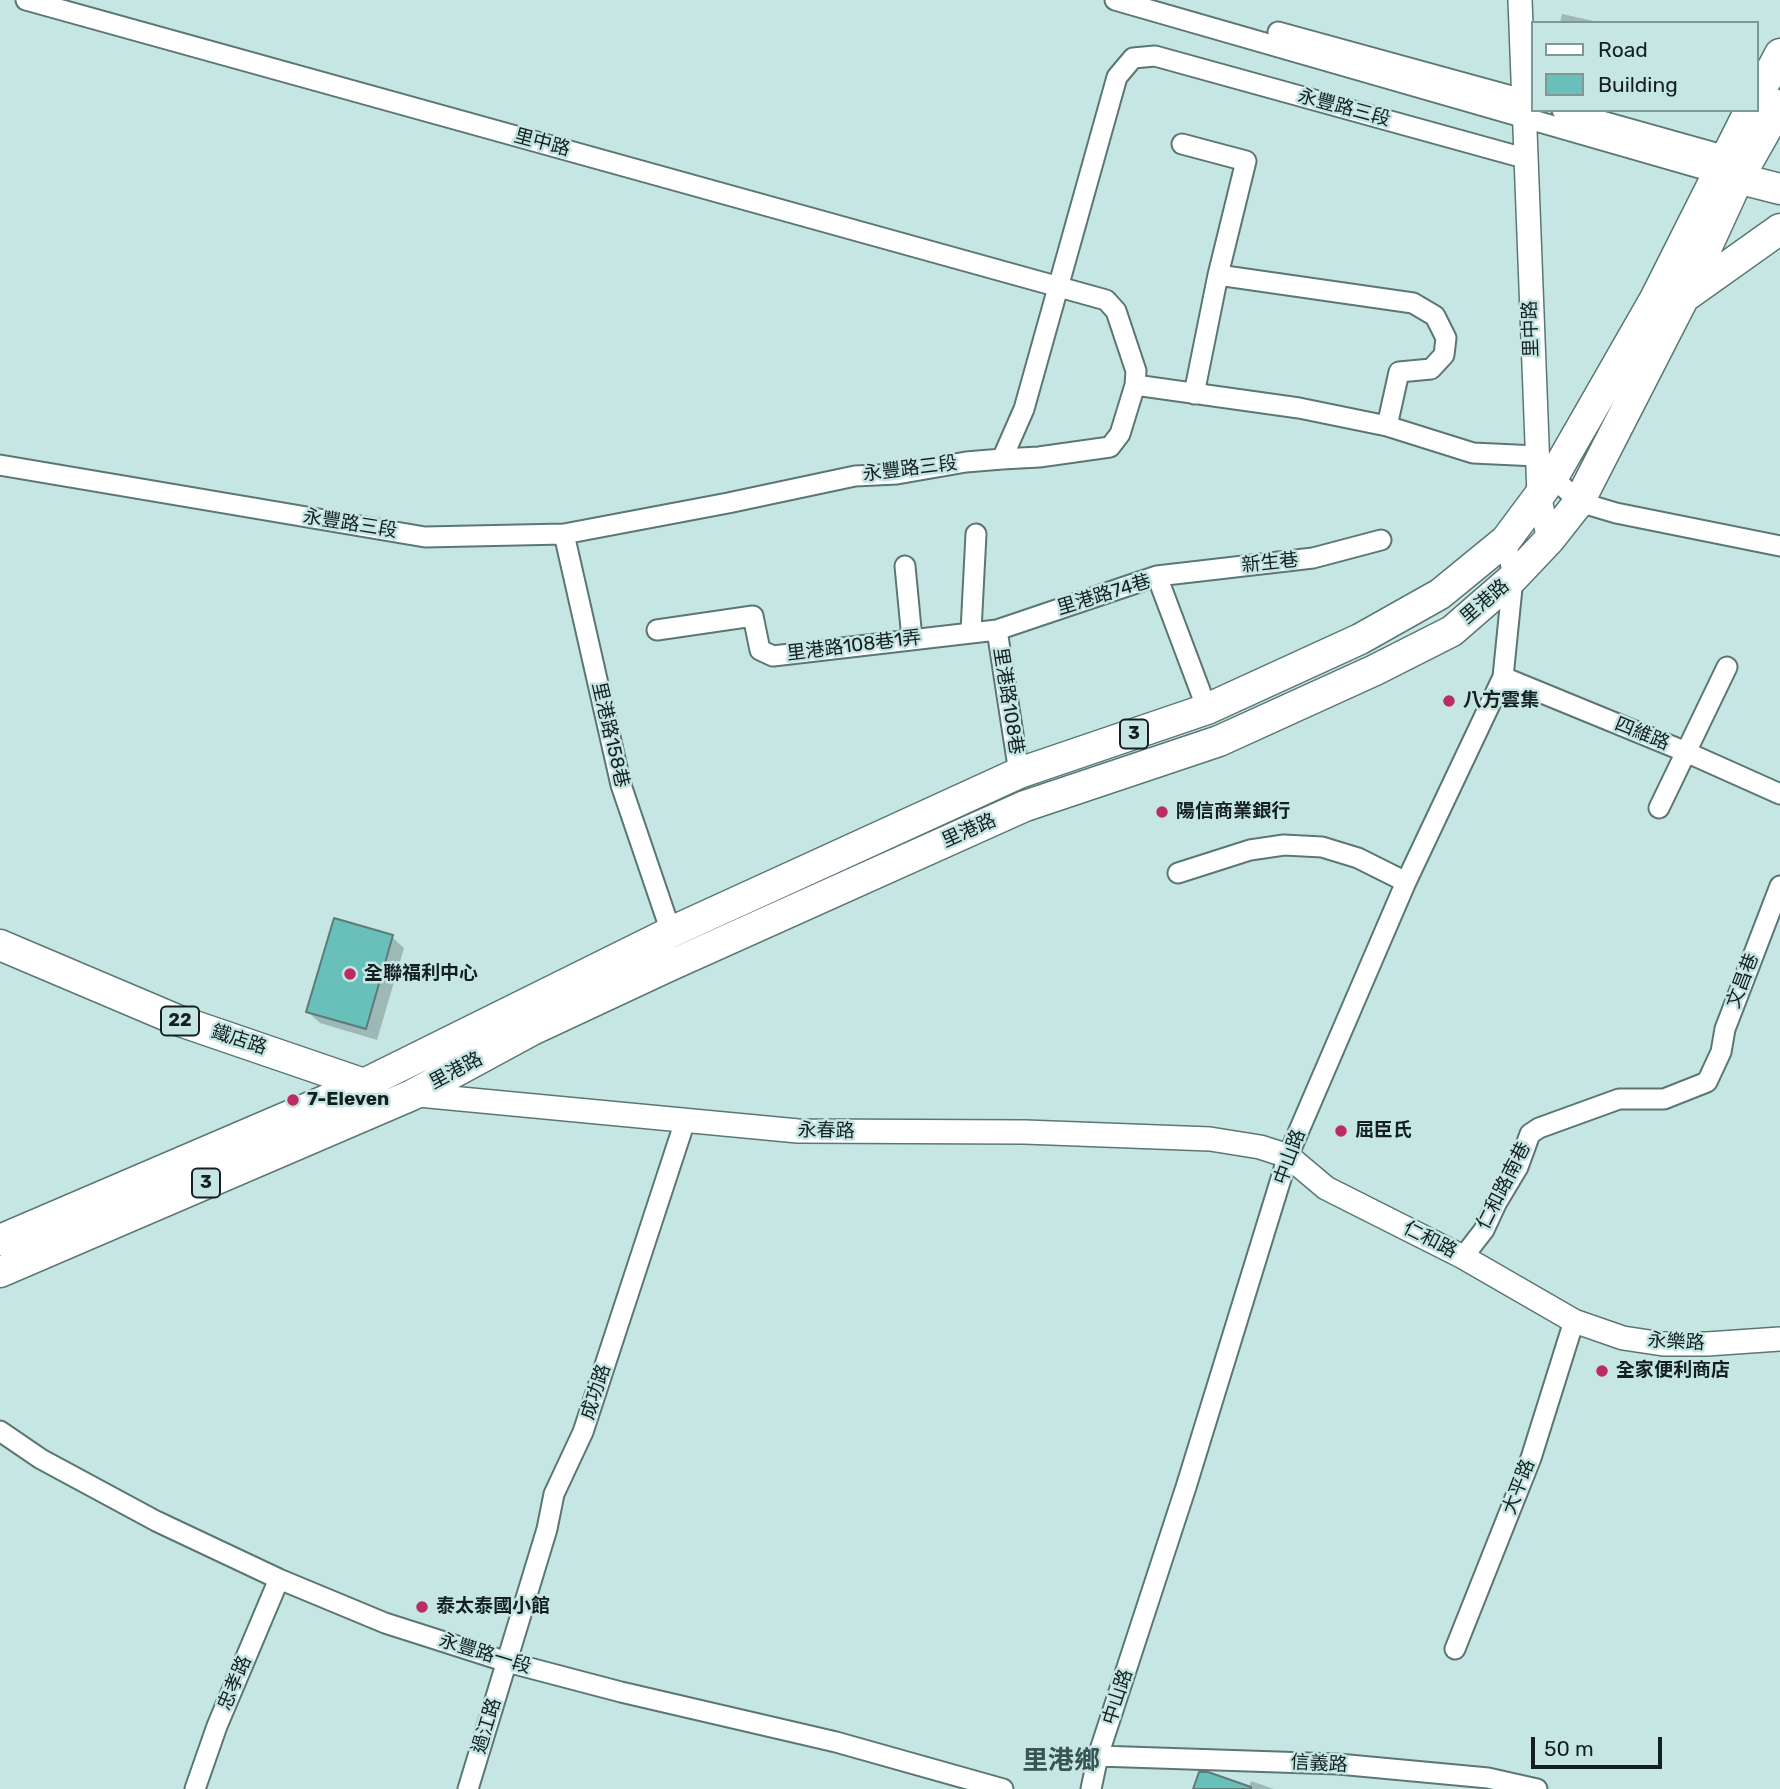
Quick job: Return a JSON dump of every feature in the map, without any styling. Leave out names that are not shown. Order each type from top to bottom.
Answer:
[{"type":"main road","points":[[1759,93],[1780,54]]},
{"type":"main road","name":"3","points":[[1733,167],[1780,105]]},
{"type":"main road","name":"3","points":[[1733,167],[1749,112]]},
{"type":"main road","points":[[1733,167],[1780,168]]},
{"type":"main road","points":[[1733,167],[1780,189]]},
{"type":"main road","name":"里港路","points":[[0,1272],[412,1095],[557,1018],[1025,806],[1219,741],[1375,670],[1452,631],[1513,578],[1549,540],[1579,502],[1683,299],[1733,167]]},
{"type":"main road","name":"里港路","points":[[0,1240],[364,1084],[671,932],[1019,773],[1207,709],[1360,639],[1440,594],[1506,540],[1733,167]]},
{"type":"main road","points":[[1683,299],[1780,229]]},
{"type":"main road","name":"鐵店路","points":[[0,945],[177,1020],[364,1084]]},
{"type":"street","name":"里中路","points":[[26,0],[1107,300],[1116,311],[1136,371],[1135,385]]},
{"type":"street","points":[[1115,0],[1527,106]]},
{"type":"street","points":[[1160,0],[1527,106]]},
{"type":"street","name":"里中路","points":[[1520,0],[1527,106],[1524,158],[1549,540]]},
{"type":"street","name":"永豐路三段","points":[[0,465],[425,537],[564,534],[855,476],[897,474],[966,462],[1002,459],[1024,409],[1118,77],[1133,58],[1155,56],[1524,158]]},
{"type":"street","points":[[1547,112],[1733,167]]},
{"type":"street","points":[[1568,112],[1733,167]]},
{"type":"street","points":[[1182,144],[1247,161],[1218,275],[1194,394]]},
{"type":"street","points":[[1218,275],[1413,303],[1435,316],[1446,338],[1444,355],[1431,369],[1399,372],[1387,426]]},
{"type":"street","points":[[1002,459],[1110,447],[1120,434],[1135,385],[1299,408],[1387,426],[1543,476],[1579,502],[1616,513],[1780,546]]},
{"type":"street","name":"里港路158巷","points":[[564,534],[621,785],[671,932]]},
{"type":"street","name":"里港路108巷","points":[[971,631],[976,534]]},
{"type":"street","name":"新生巷","points":[[1157,576],[1313,558],[1381,540]]},
{"type":"street","name":"中山路","points":[[1091,1789],[1098,1756],[1181,1501],[1288,1156],[1406,882],[1503,677],[1513,578],[1506,540]]},
{"type":"street","points":[[905,566],[912,639]]},
{"type":"street","name":"里港路74巷","points":[[997,630],[1157,576],[1207,709]]},
{"type":"street","name":"里港路108巷1弄","points":[[657,630],[753,616],[760,650],[772,656],[997,630]]},
{"type":"street","name":"里港路108巷","points":[[997,630],[1019,773]]},
{"type":"street","points":[[1659,808],[1727,667]]},
{"type":"street","name":"四維路","points":[[1503,677],[1686,752],[1780,794]]},
{"type":"street","points":[[1178,873],[1250,850],[1284,845],[1322,847],[1358,858],[1406,882]]},
{"type":"street","name":"文昌巷","points":[[1711,1077],[1721,1052],[1725,1029],[1780,886]]},
{"type":"street","name":"仁和路南巷","points":[[1463,1257],[1484,1230],[1518,1167],[1530,1134],[1539,1128],[1619,1099],[1664,1099],[1707,1082],[1711,1077]]},
{"type":"street","name":"永春路","points":[[364,1084],[412,1095],[798,1131],[1025,1132],[1210,1139],[1260,1147],[1288,1156]]},
{"type":"street","name":"成功路","points":[[507,1662],[547,1529],[554,1494],[583,1432],[685,1121]]},
{"type":"street","name":"仁和路","points":[[1288,1156],[1326,1188],[1463,1257],[1574,1321]]},
{"type":"street","name":"永樂路","points":[[1574,1321],[1623,1338],[1663,1344],[1780,1339]]},
{"type":"street","name":"大平路","points":[[1455,1649],[1531,1458],[1574,1321]]},
{"type":"street","name":"永豐路一段","points":[[0,1431],[41,1459],[156,1521],[279,1579],[385,1623],[507,1662],[621,1692],[836,1742],[1003,1789]]},
{"type":"street","name":"忠孝路","points":[[195,1789],[217,1726],[279,1579]]},
{"type":"street","name":"過江路","points":[[468,1789],[507,1662]]},
{"type":"street","name":"信義路","points":[[1098,1756],[1338,1764],[1488,1778],[1537,1789]]},
{"type":"building","name":"全聯福利中心","points":[[334,918],[393,935],[366,1029],[306,1012]]},
{"type":"building","points":[[1199,1772],[1208,1772],[1251,1789],[1193,1789]]},
{"type":"place","name":"八方雲集","points":[[1449,701]]},
{"type":"place","name":"陽信商業銀行","points":[[1162,812]]},
{"type":"place","name":"全聯福利中心","points":[[350,974]]},
{"type":"place","name":"7-Eleven","points":[[293,1100]]},
{"type":"place","name":"屈臣氏","points":[[1341,1131]]},
{"type":"place","name":"全家便利商店","points":[[1602,1371]]},
{"type":"place","name":"泰太泰國小館","points":[[422,1607]]},
{"type":"district","name":"里港鄉","points":[[1061,1761]]}]
